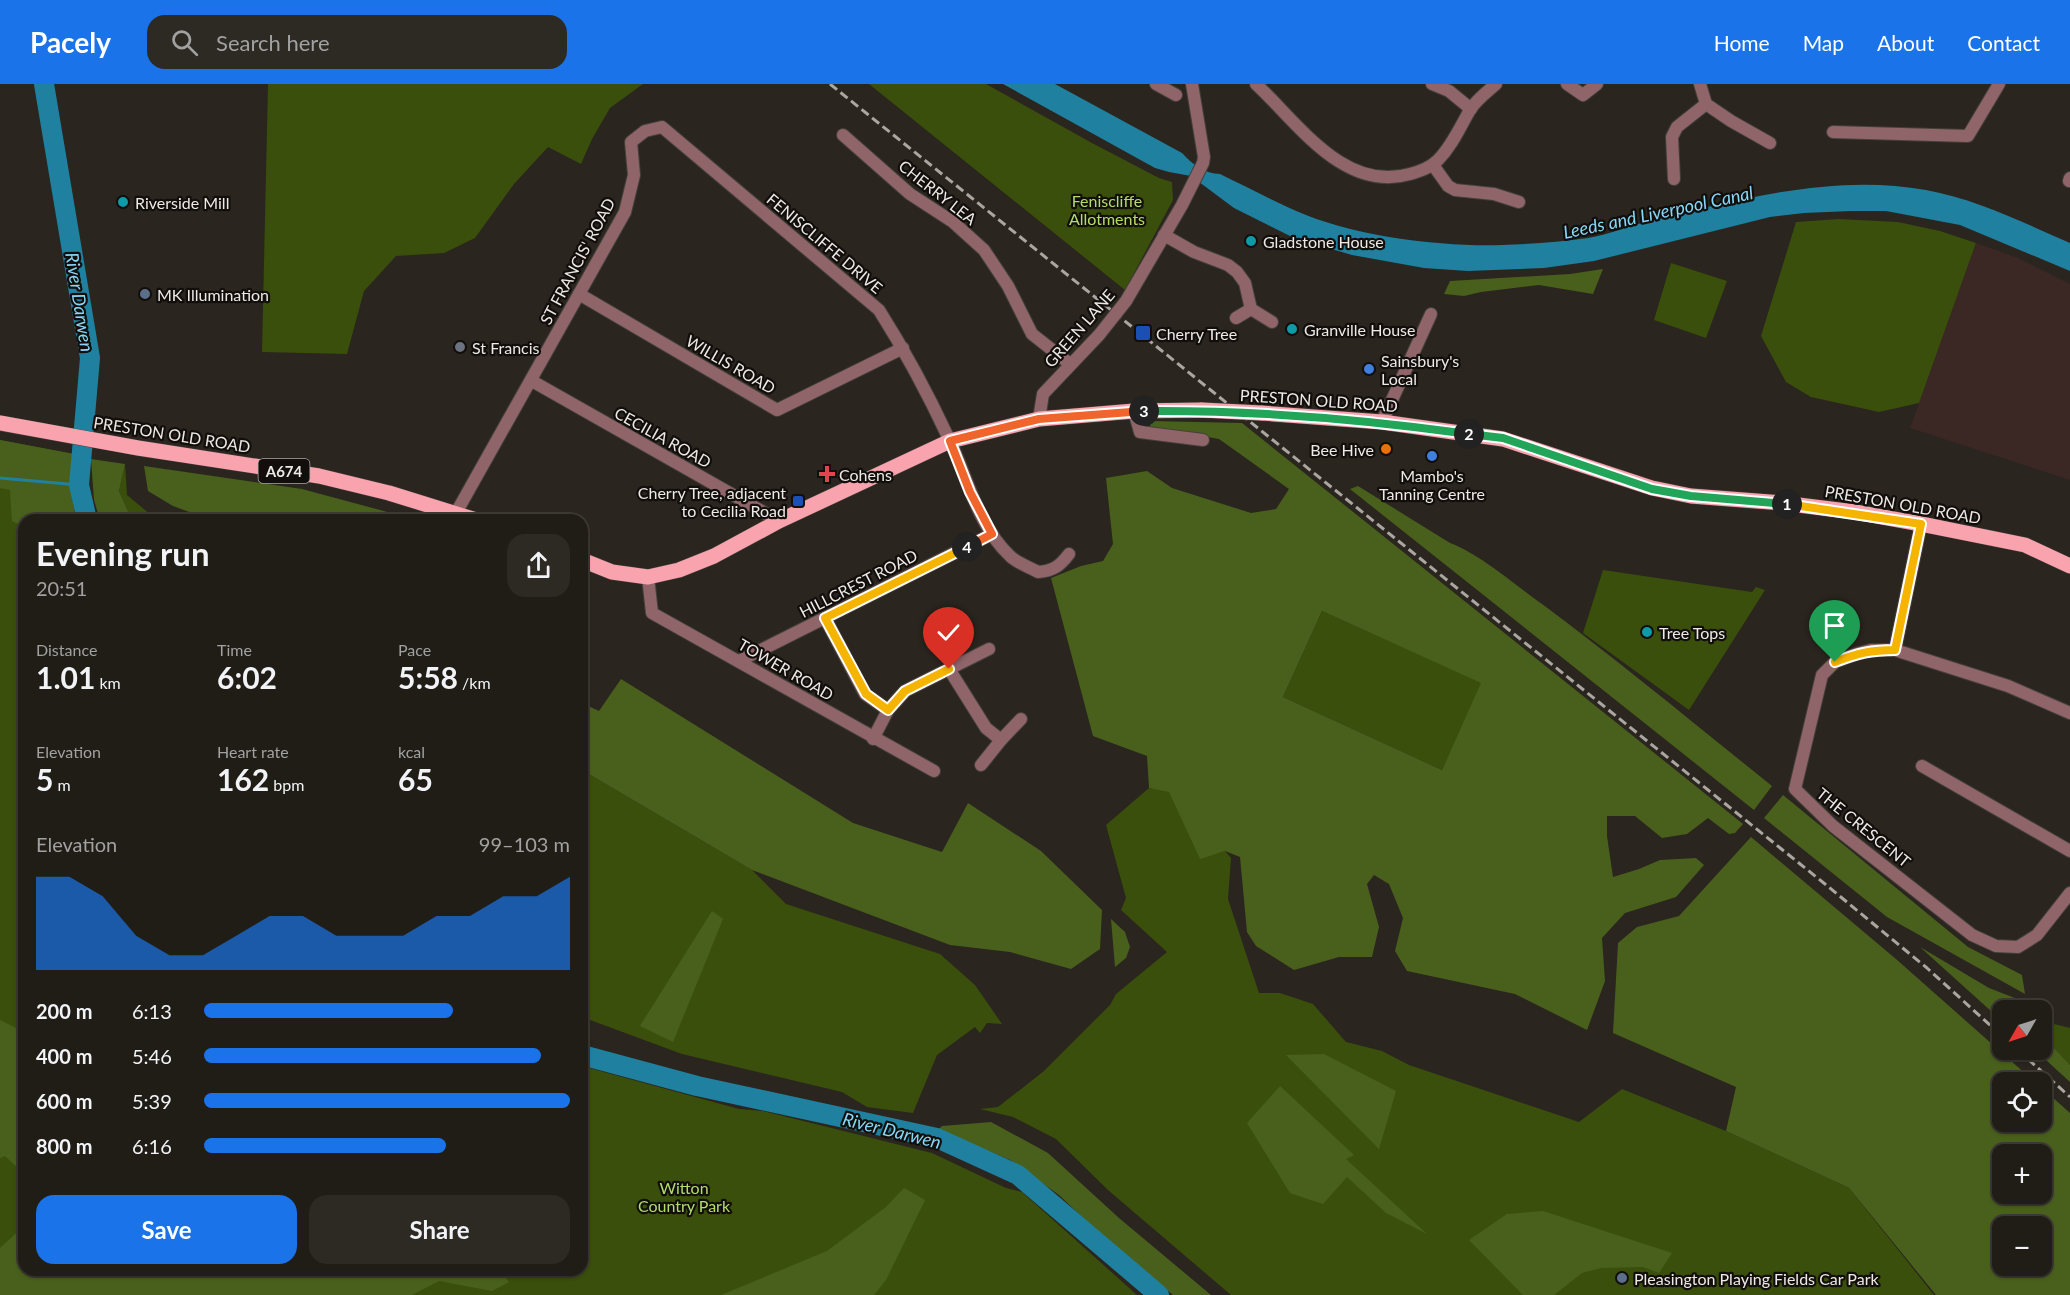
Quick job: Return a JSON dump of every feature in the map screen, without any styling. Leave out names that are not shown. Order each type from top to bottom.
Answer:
[{"type":"main road","name":"PRESTON OLD ROAD","points":[[588,562],[612,572],[648,577],[679,570],[714,556],[779,521],[950,441],[1039,419],[1134,411],[1202,410],[1382,422],[1503,438],[1652,489],[1691,496],[1782,503],[1845,511],[1921,524],[2025,545],[2070,566]]},
{"type":"main road","name":"PRESTON OLD ROAD","points":[[0,423],[319,476],[389,493],[459,514]]},
{"type":"street","points":[[1158,84],[1176,95]]},
{"type":"street","name":"GREEN LANE","points":[[1039,419],[1043,394],[1099,335],[1126,301],[1193,186],[1204,157],[1192,84]]},
{"type":"street","points":[[1256,84],[1319,146],[1348,167],[1374,177],[1385,178],[1403,176],[1433,165],[1458,132],[1471,109],[1496,84]]},
{"type":"street","points":[[1432,84],[1449,91],[1471,109]]},
{"type":"street","points":[[1567,84],[1583,95],[1597,84]]},
{"type":"street","points":[[1700,84],[1706,104],[1770,143]]},
{"type":"street","points":[[1833,132],[1968,136],[1999,84]]},
{"type":"street","points":[[1674,179],[1672,137],[1677,127],[1706,104]]},
{"type":"street","name":"FENISCLIFFE DRIVE","points":[[631,142],[645,131],[662,127],[879,310],[903,348],[950,441],[970,492],[992,534],[1011,558],[1038,572],[1050,571],[1061,565],[1069,554]]},
{"type":"street","name":"CHERRY LEA","points":[[843,135],[910,194],[953,222],[984,250],[1008,286],[1032,334],[1070,364]]},
{"type":"street","name":"ST FRANCIS' ROAD","points":[[456,513],[625,212],[634,176],[631,142]]},
{"type":"street","points":[[1433,165],[1448,186],[1455,190],[1494,194],[1519,202]]},
{"type":"street","points":[[1164,235],[1201,255],[1228,265],[1237,272],[1245,283],[1251,309],[1272,322]]},
{"type":"street","name":"WILLIS ROAD","points":[[579,294],[777,410],[903,348]]},
{"type":"street","points":[[1236,318],[1251,309]]},
{"type":"street","points":[[1382,422],[1431,314]]},
{"type":"street","name":"CECILIA ROAD","points":[[532,381],[779,521]]},
{"type":"street","points":[[1134,411],[1140,432],[1203,440]]},
{"type":"street","points":[[1895,650],[1921,524]]},
{"type":"street","name":"HILLCREST ROAD","points":[[739,661],[992,534]]},
{"type":"street","name":"TOWER ROAD","points":[[648,577],[652,613],[873,739],[934,771]]},
{"type":"street","points":[[825,618],[866,694],[888,710]]},
{"type":"street","points":[[873,739],[888,710],[905,691],[989,649]]},
{"type":"street","name":"THE CRESCENT","points":[[2070,712],[2008,686],[1895,650],[1871,650],[1856,654],[1835,662],[1822,675],[1795,789],[1833,826],[1972,935],[1996,946],[2018,947],[2037,934],[2070,893]]},
{"type":"street","points":[[949,669],[986,728],[1001,740]]},
{"type":"street","points":[[981,765],[1021,719]]},
{"type":"street","points":[[1922,766],[2070,851]]},
{"type":"shaded area","points":[[1976,243],[2016,257],[2070,284],[2070,480],[1910,428]]},
{"type":"green space","points":[[268,84],[643,84],[610,108],[581,164],[548,147],[514,184],[475,238],[444,253],[396,256],[364,291],[347,354],[262,352]]},
{"type":"green space","name":"Feniscliffe Allotments","points":[[869,84],[986,84],[1092,143],[1159,178],[1172,182],[1173,200],[1125,290]]},
{"type":"green space","points":[[1839,219],[1898,222],[1940,231],[1976,243],[1919,403],[1879,412],[1811,397],[1786,382],[1761,336],[1796,222]]},
{"type":"green space","points":[[1671,263],[1727,281],[1706,338],[1654,320]]},
{"type":"green space","points":[[1603,269],[1593,294],[1539,285],[1464,296],[1444,294],[1450,281],[1570,274]]},
{"type":"green space","points":[[1151,421],[1242,423],[1743,824],[1735,833],[1729,834],[1708,818],[1687,834],[1662,838],[1635,816],[1607,816],[1607,836],[1613,877],[1660,860],[1696,858],[1704,865],[1676,897],[1625,913],[1602,938],[1605,981],[1587,1030],[1515,994],[1407,971],[1395,951],[1403,918],[1389,884],[1374,875],[1367,884],[1379,927],[1372,957],[1339,957],[1294,970],[1256,946],[1247,932],[1240,857],[1225,851],[1200,859],[1169,792],[1149,788],[1147,756],[1093,736],[1051,578],[1081,566],[1103,561],[1113,544],[1106,478],[1147,471],[1172,488],[1251,513],[1276,509],[1289,489],[1219,439],[1150,427]],"holes":[[[1322,611],[1481,683],[1442,770],[1283,697]]]},
{"type":"green space","name":"Witton Country Park","points":[[0,440],[74,454],[71,492],[75,514],[18,514],[18,1276],[588,1276],[588,1068],[739,1109],[763,1111],[932,1153],[1006,1188],[1022,1192],[1137,1295],[0,1295]]},
{"type":"green space","points":[[0,440],[74,454],[71,492],[75,514],[18,514],[18,524],[12,521],[10,490],[0,488]]},
{"type":"green space","points":[[91,459],[125,464],[119,491],[129,514],[98,514],[94,500]]},
{"type":"green space","points":[[125,464],[127,495],[150,514],[129,514],[119,491]]},
{"type":"green space","points":[[144,466],[302,489],[395,514],[195,514],[173,506],[148,491]]},
{"type":"green space","points":[[1358,486],[1497,570],[1600,648],[1772,786],[1754,810],[1350,489]]},
{"type":"green space","points":[[1603,570],[1752,592],[1756,587],[1765,590],[1689,710],[1583,633]]},
{"type":"green space","points":[[1322,611],[1482,683],[1442,770],[1283,697]]},
{"type":"green space","points":[[621,679],[853,823],[942,852],[968,803],[1041,851],[1102,910],[1100,949],[1071,969],[1010,952],[950,945],[752,870],[588,774],[588,706],[599,711]]},
{"type":"green space","points":[[588,774],[752,870],[786,904],[940,954],[975,985],[1002,1024],[987,1023],[980,1033],[975,1027],[937,1055],[913,1113],[867,1107],[842,1092],[682,1054],[588,1019]]},
{"type":"green space","points":[[1149,788],[1169,791],[1200,858],[1225,851],[1231,858],[1228,899],[1259,993],[1280,993],[1313,1004],[1346,1042],[1382,1051],[1409,1065],[1579,1122],[1622,1089],[1726,1131],[1849,1188],[1934,1295],[1231,1295],[1108,1190],[1056,1139],[1013,1117],[980,1109],[998,1107],[1044,1071],[1110,1005],[1116,994],[1167,952],[1121,910],[1126,898],[1106,825]]},
{"type":"green space","points":[[1783,795],[1968,947],[2022,975],[2025,994],[1887,917],[1764,818]]},
{"type":"green space","points":[[1751,837],[1896,959],[1992,1044],[1992,1060],[2010,1060],[2024,1072],[1992,1072],[1992,1132],[2052,1132],[2052,1097],[2070,1113],[2070,1295],[1936,1295],[1849,1188],[1726,1131],[1736,1087],[1613,1033],[1618,943],[1637,927],[1679,916]]},
{"type":"green space","points":[[712,911],[723,919],[673,1042],[640,1026]]},
{"type":"green space","points":[[1111,919],[1125,932],[1130,947],[1126,958],[1115,967]]},
{"type":"green space","points":[[1920,947],[1989,988],[2020,1000],[1992,1000],[1992,1012]]},
{"type":"green space","points":[[0,1020],[18,1029],[18,1168],[5,1156],[0,1158]]},
{"type":"green space","points":[[2052,1024],[2070,1028],[2070,1065],[2052,1046]]},
{"type":"green space","points":[[2052,1046],[2070,1065],[2070,1082],[2046,1060],[2052,1060]]},
{"type":"green space","points":[[1324,1054],[1396,1091],[1379,1149],[1286,1055]]},
{"type":"green space","points":[[1280,1086],[1354,1155],[1346,1159],[1427,1234],[1386,1213],[1347,1177],[1323,1204],[1290,1193],[1247,1123]]},
{"type":"green space","points":[[991,1122],[1048,1153],[1119,1218],[1211,1295],[1173,1295],[1101,1235],[1059,1195],[1010,1160],[938,1130],[942,1126]]},
{"type":"green space","points":[[904,1188],[925,1200],[886,1280],[874,1295],[721,1295],[827,1251],[886,1207]]},
{"type":"green space","points":[[1543,1211],[1672,1253],[1659,1273],[1643,1267],[1601,1268],[1582,1273],[1554,1295],[1523,1295],[1469,1240],[1507,1214]]},
{"type":"green space","points":[[18,1232],[18,1276],[504,1276],[509,1282],[492,1291],[439,1281],[412,1295],[0,1295],[0,1248]]},
{"type":"water","points":[[1003,84],[1055,84],[1182,153],[1204,170],[1220,174],[1306,215],[1377,235],[1429,242],[1479,245],[1556,242],[1596,237],[1682,213],[1786,191],[1856,185],[1891,186],[1926,190],[1963,199],[2000,212],[2070,243],[2070,271],[1960,225],[1886,211],[1804,213],[1770,217],[1594,261],[1544,268],[1468,271],[1424,268],[1352,255],[1294,238],[1234,208],[1191,176],[1155,168]]},
{"type":"waterway","name":"River Darwen","points":[[44,84],[90,358],[79,485],[86,514]]},
{"type":"waterway","points":[[0,478],[79,485]]},
{"type":"waterway","name":"River Darwen","points":[[588,1057],[697,1086],[937,1138],[1018,1175],[1159,1295]]},
{"type":"railway","points":[[830,84],[1825,884],[1927,968],[1992,1027]]},
{"type":"railway","points":[[2029,1060],[2070,1097]]},
{"type":"place","name":"Riverside Mill","points":[[123,202]]},
{"type":"place","name":"Gladstone House","points":[[1251,241]]},
{"type":"place","name":"MK Illumination","points":[[145,294]]},
{"type":"place","name":"Granville House","points":[[1292,329]]},
{"type":"place","name":"Cherry Tree","points":[[1143,333]]},
{"type":"place","name":"St Francis","points":[[460,347]]},
{"type":"place","name":"Sainsbury's Local","points":[[1369,369]]},
{"type":"place","name":"Bee Hive","points":[[1386,449]]},
{"type":"place","name":"Mambo's Tanning Centre","points":[[1432,456]]},
{"type":"place","name":"Cohens","points":[[827,474]]},
{"type":"place","name":"Cherry Tree, adjacent to Cecilia Road","points":[[798,501]]},
{"type":"place","name":"Tree Tops","points":[[1647,632]]},
{"type":"place","name":"Pleasington Playing Fields Car Park","points":[[1622,1278]]},
{"type":"route","points":[[949,669],[905,691],[888,710],[866,694],[825,618],[992,534],[970,492],[950,441],[1039,419],[1134,411],[1202,410],[1382,422],[1503,438],[1652,489],[1691,496],[1782,503],[1855,512],[1921,524],[1895,650],[1871,650],[1835,662]]},
{"type":"water label","name":"Leeds and Liverpool Canal","points":[[1658,212]]}]
